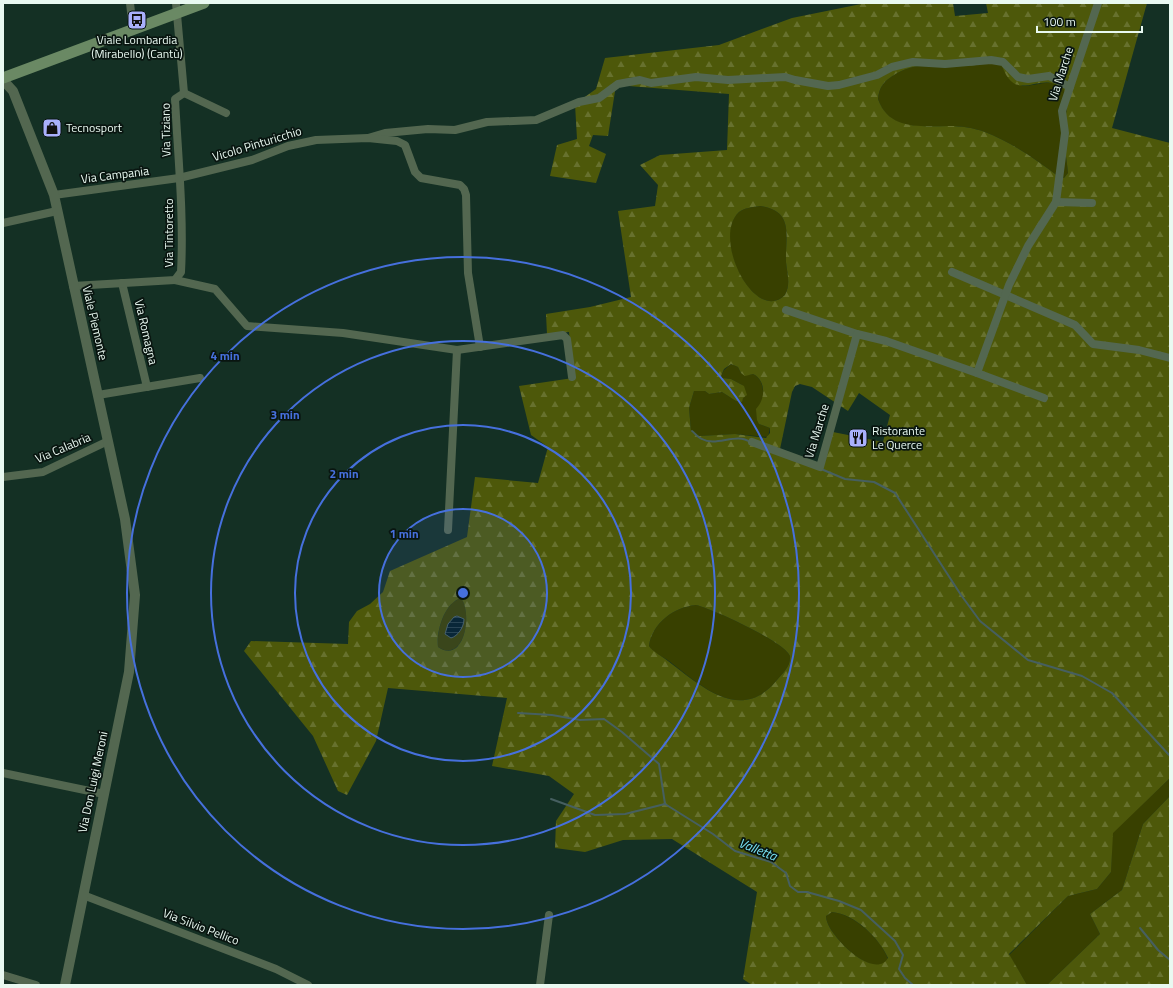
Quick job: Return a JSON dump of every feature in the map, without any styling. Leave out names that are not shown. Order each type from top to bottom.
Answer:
[{"type":"main road","points":[[3,79],[133,30],[176,8],[204,3]]},
{"type":"street","points":[[130,3],[133,30]]},
{"type":"street","name":"Via Marche","points":[[977,373],[1006,294],[1028,246],[1056,202],[1066,133],[1062,111],[1098,3]]},
{"type":"street","name":"Via Tiziano","points":[[176,8],[184,93],[175,99],[179,178]]},
{"type":"street","points":[[368,138],[385,134],[428,129],[454,130],[487,122],[536,120],[579,102],[599,98],[618,84],[640,80],[651,83],[696,76],[728,80],[785,77],[821,84],[839,85],[877,75],[892,67],[913,62],[945,64],[991,60],[1003,62],[1018,77],[1028,79],[1049,76],[1070,87]]},
{"type":"street","name":"Viale Piemonte","points":[[3,79],[13,91],[54,195],[125,519],[133,582]]},
{"type":"street","points":[[184,93],[226,113]]},
{"type":"street","points":[[368,138],[397,140],[406,145],[415,172],[421,178],[460,185],[464,189],[466,195],[468,273],[480,347]]},
{"type":"street","name":"Vicolo Pinturicchio","points":[[179,178],[252,160],[288,146],[316,140],[368,138]]},
{"type":"street","name":"Via Campania","points":[[54,195],[179,178]]},
{"type":"street","name":"Via Tintoretto","points":[[73,286],[175,280],[181,272],[182,249],[183,207],[179,178]]},
{"type":"street","points":[[1056,202],[1092,203]]},
{"type":"street","points":[[3,223],[57,211]]},
{"type":"street","points":[[952,272],[1075,325],[1093,344],[1138,350],[1170,358]]},
{"type":"street","points":[[175,280],[215,289],[247,326],[343,333],[458,350],[563,335],[567,339],[572,378]]},
{"type":"street","name":"Via Romagna","points":[[122,283],[147,387]]},
{"type":"street","points":[[786,310],[857,334],[886,340],[1044,398]]},
{"type":"street","name":"Via Marche","points":[[752,442],[820,467],[857,334]]},
{"type":"street","points":[[448,530],[458,350]]},
{"type":"street","points":[[98,395],[200,378]]},
{"type":"street","name":"Via Calabria","points":[[3,476],[43,472],[108,441]]},
{"type":"street","name":"Via Don Luigi Meroni","points":[[65,985],[130,672],[135,595],[133,582]]},
{"type":"street","points":[[3,773],[104,794]]},
{"type":"street","name":"Via Silvio Pellico","points":[[83,895],[276,969],[308,985]]},
{"type":"street","points":[[540,985],[548,915]]},
{"type":"street","points":[[3,975],[36,985]]},
{"type":"green space","points":[[866,3],[953,3],[955,16],[988,13],[986,3],[1147,3],[1112,128],[1170,143],[1170,778],[1113,833],[1111,872],[1097,889],[1068,896],[1009,954],[1027,985],[752,985],[743,979],[757,892],[672,839],[623,840],[585,852],[555,848],[556,821],[574,794],[549,776],[492,766],[507,698],[388,688],[376,741],[347,795],[338,791],[313,736],[244,651],[251,641],[348,644],[349,622],[357,611],[370,604],[383,592],[390,571],[467,537],[475,477],[538,483],[548,447],[531,435],[519,386],[573,378],[569,332],[547,334],[546,314],[590,307],[631,297],[618,211],[655,206],[658,185],[640,165],[660,155],[727,150],[729,94],[616,85],[608,136],[593,135],[589,146],[606,154],[596,183],[550,176],[557,145],[577,139],[575,104],[596,89],[605,58],[719,45],[792,18]],"holes":[[[1000,60],[1006,74],[1013,82],[1020,85],[1044,82],[1053,83],[1063,88],[1067,100],[1064,143],[1068,173],[1064,178],[1059,177],[1014,146],[985,132],[963,127],[918,126],[898,122],[890,117],[883,109],[878,99],[879,92],[883,84],[891,77],[908,68],[916,66],[970,66]],[[760,206],[771,209],[779,213],[786,226],[788,287],[785,295],[773,301],[761,298],[750,289],[740,274],[733,258],[730,240],[732,224],[739,212]],[[731,364],[738,367],[741,373],[745,376],[753,374],[760,381],[763,395],[762,400],[756,409],[757,420],[759,424],[770,428],[770,433],[766,438],[735,434],[699,436],[691,431],[689,408],[694,391],[705,391],[709,394],[722,392],[736,401],[742,402],[743,398],[747,395],[744,386],[731,379],[722,378],[721,376],[724,369]],[[800,384],[812,387],[848,411],[859,393],[890,415],[883,442],[833,432],[819,463],[780,449],[792,392],[795,386]],[[461,598],[465,605],[466,625],[460,644],[454,649],[447,651],[438,647],[438,634],[442,619],[450,606]],[[696,605],[748,627],[785,650],[790,656],[788,666],[777,680],[763,693],[749,699],[735,700],[707,690],[649,646],[651,638],[659,623],[680,609]],[[832,912],[849,917],[872,935],[884,950],[888,958],[881,964],[872,964],[862,960],[841,943],[828,924],[826,916]]]},
{"type":"green space","points":[[1000,60],[1022,86],[1053,83],[1063,87],[1067,99],[1064,143],[1068,173],[1064,178],[1059,177],[1014,146],[985,132],[963,127],[918,126],[898,122],[883,110],[878,99],[880,89],[883,84],[891,77],[908,68],[916,66],[970,66]]},
{"type":"green space","points":[[760,206],[779,213],[786,226],[788,287],[785,295],[773,301],[761,298],[750,289],[740,274],[733,258],[730,240],[731,224],[739,212]]},
{"type":"green space","points":[[731,364],[738,367],[741,373],[747,375],[753,374],[761,383],[763,396],[759,424],[770,428],[768,437],[735,434],[699,436],[691,431],[689,408],[694,391],[705,391],[709,394],[722,392],[736,401],[742,402],[742,385],[731,379],[722,378],[721,376],[724,370]]},
{"type":"green space","points":[[461,598],[465,605],[466,615],[464,635],[460,643],[454,649],[447,650],[438,647],[438,634],[442,619],[450,606]]},
{"type":"green space","points":[[696,605],[732,619],[763,635],[785,650],[790,656],[786,669],[763,693],[749,699],[735,700],[722,696],[708,690],[694,681],[669,661],[655,653],[649,646],[651,638],[659,623],[680,609]]},
{"type":"green space","points":[[1170,778],[1170,796],[1143,824],[1122,890],[1090,914],[1100,934],[1047,985],[1027,985],[1009,955],[1068,896],[1097,889],[1111,872],[1112,833]]},
{"type":"green space","points":[[1170,796],[1170,985],[1047,985],[1100,934],[1090,914],[1122,890],[1143,824]]},
{"type":"green space","points":[[832,912],[849,917],[865,928],[879,943],[888,959],[881,964],[872,964],[862,960],[851,952],[841,943],[828,924],[826,916]]},
{"type":"water","points":[[457,616],[464,619],[463,625],[458,633],[451,638],[445,634],[448,624],[454,617]]},
{"type":"waterway","points":[[692,431],[699,438],[708,441],[739,438],[750,442]]},
{"type":"waterway","points":[[821,469],[845,479],[874,482],[895,493],[961,595],[980,621],[1028,660],[1082,676],[1112,693],[1170,756]]},
{"type":"waterway","points":[[518,713],[552,715],[580,720],[604,719],[622,732],[659,764],[665,804]]},
{"type":"waterway","name":"Valletta","points":[[551,799],[595,815],[625,814],[665,804],[713,834],[735,851],[771,862],[786,873],[790,886],[798,892],[807,892],[839,901],[861,910],[895,941],[903,955],[899,969],[905,978],[913,985]]},
{"type":"waterway","points":[[1140,928],[1158,950],[1170,960]]},
{"type":"place","name":"Viale Lombardia (Mirabello) (Cantù)","points":[[137,20]]},
{"type":"place","name":"Tecnosport","points":[[52,128]]},
{"type":"place","name":"Ristorante Le Querce","points":[[858,438]]}]
